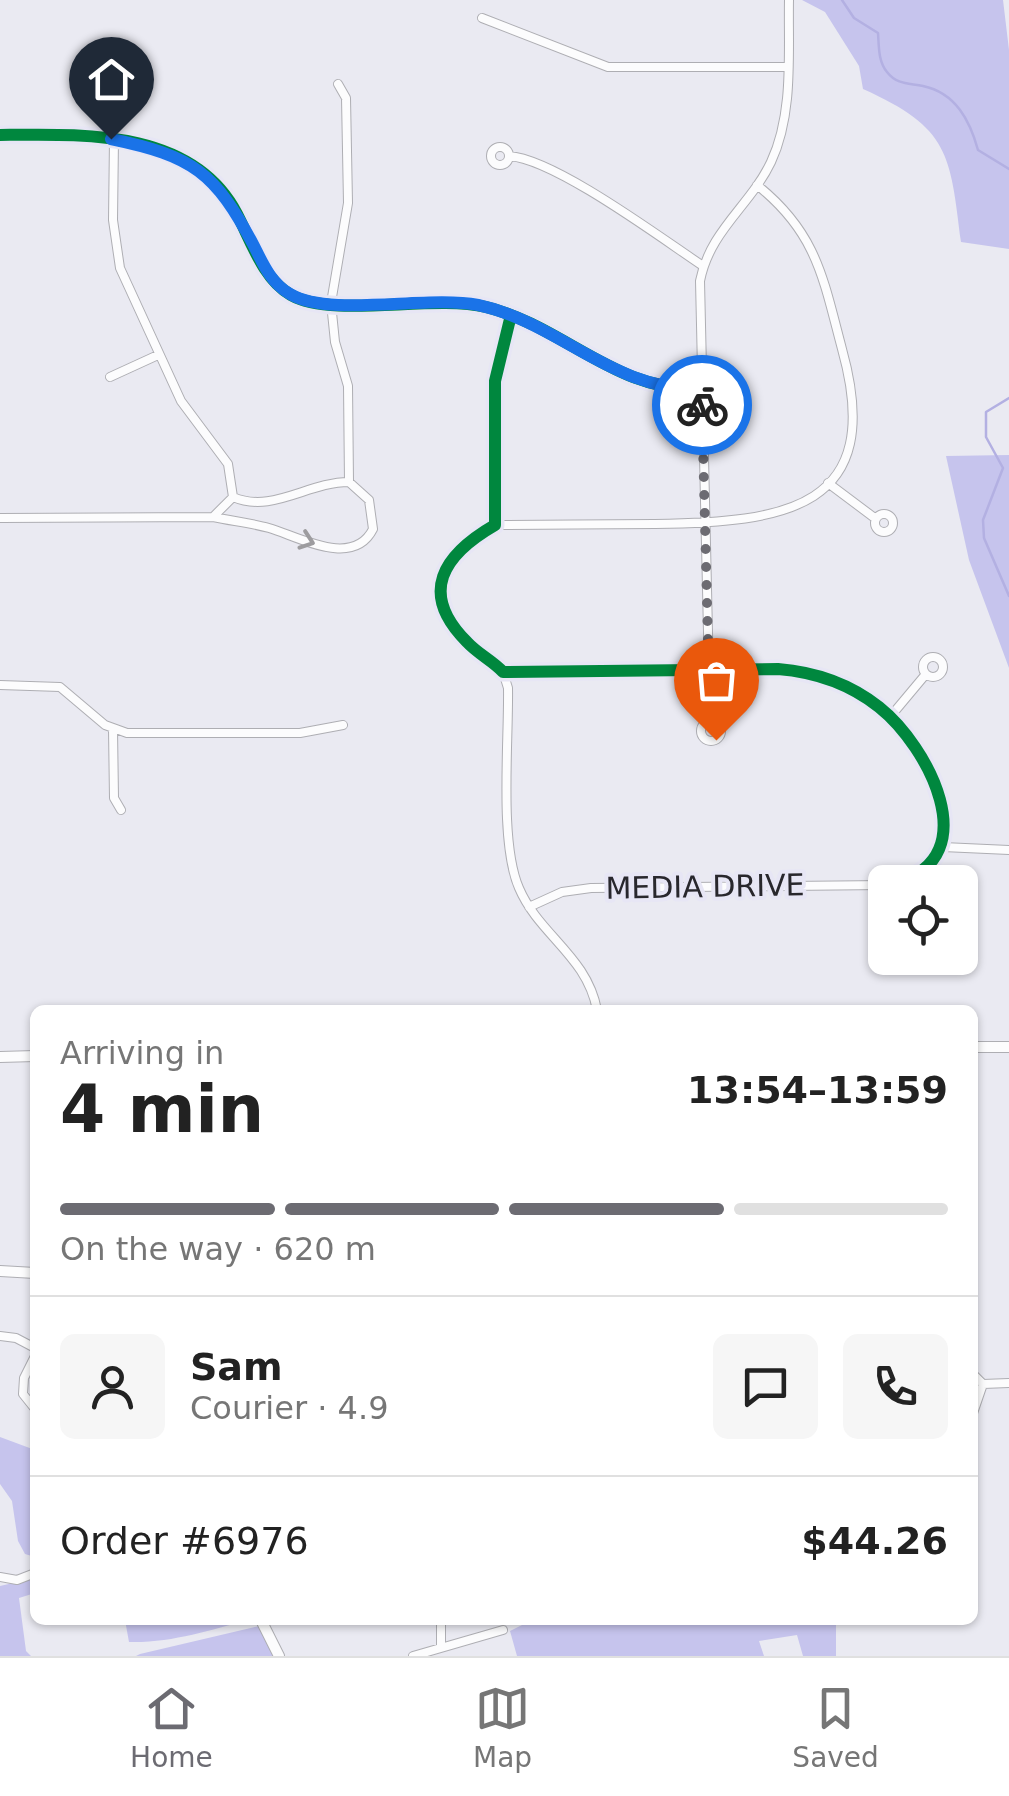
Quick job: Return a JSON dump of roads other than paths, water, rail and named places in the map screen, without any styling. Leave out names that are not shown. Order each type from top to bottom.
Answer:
[{"type":"street","points":[[710,720],[700,290],[703,266],[723,225],[758,185],[781,133],[789,0]]},
{"type":"street","points":[[482,18],[608,67],[787,67]]},
{"type":"street","points":[[338,84],[346,98],[348,203],[331,303],[335,342],[348,386],[349,482]]},
{"type":"street","points":[[0,135],[114,140],[170,153],[201,170],[228,198],[276,283],[300,299],[331,303],[453,302],[511,315],[635,381],[666,388],[702,388]]},
{"type":"street","points":[[114,140],[116,251],[180,402],[228,464],[233,497]]},
{"type":"street","points":[[509,156],[531,162],[585,191],[703,266]]},
{"type":"street","points":[[594,1005],[578,962],[529,907],[510,856],[508,688],[503,672],[464,640],[444,610],[439,588],[445,568],[472,540],[495,525],[704,523],[776,515],[806,502],[828,483],[852,440],[856,406],[852,383],[814,249],[789,212],[758,185]]},
{"type":"street","points":[[495,525],[495,380],[511,315]]},
{"type":"street","points":[[110,377],[158,355]]},
{"type":"street","points":[[0,518],[213,517],[269,528],[315,546],[357,544],[372,533],[373,512],[362,491],[349,482],[302,489],[264,504],[233,497]]},
{"type":"street","points":[[828,483],[876,518]]},
{"type":"street","points":[[213,517],[233,497]]},
{"type":"street","points":[[503,672],[711,669],[812,674],[855,691],[890,717],[917,750],[932,779],[945,825],[943,847],[929,865]]},
{"type":"street","points":[[890,717],[926,674]]},
{"type":"street","points":[[0,685],[60,687],[113,729],[136,734],[300,733],[343,725]]},
{"type":"street","points":[[113,729],[114,798],[121,810]]},
{"type":"street","points":[[943,847],[1009,850]]},
{"type":"street","name":"MEDIA DRIVE","points":[[529,907],[562,892],[591,888],[868,885]]},
{"type":"street","points":[[978,1047],[1009,1046]]},
{"type":"street","points":[[0,1057],[30,1056]]},
{"type":"street","points":[[0,1270],[30,1273]]},
{"type":"street","points":[[0,1336],[30,1346]]},
{"type":"street","points":[[30,1366],[23,1394],[30,1403]]},
{"type":"street","points":[[978,1379],[983,1384],[1009,1383]]},
{"type":"street","points":[[978,1399],[983,1384]]},
{"type":"street","points":[[1,1577],[20,1579],[30,1575]]},
{"type":"street","points":[[264,1625],[279,1656]]},
{"type":"street","points":[[441,1625],[442,1645]]},
{"type":"street","points":[[413,1656],[502,1630]]},
{"type":"waterway","points":[[842,0],[854,18],[878,33],[880,58],[891,76],[935,90],[953,102],[966,119],[978,150],[1009,169]]},
{"type":"waterway","points":[[1009,398],[986,412],[986,437],[1003,468],[983,520],[984,538],[1009,596]]}]
